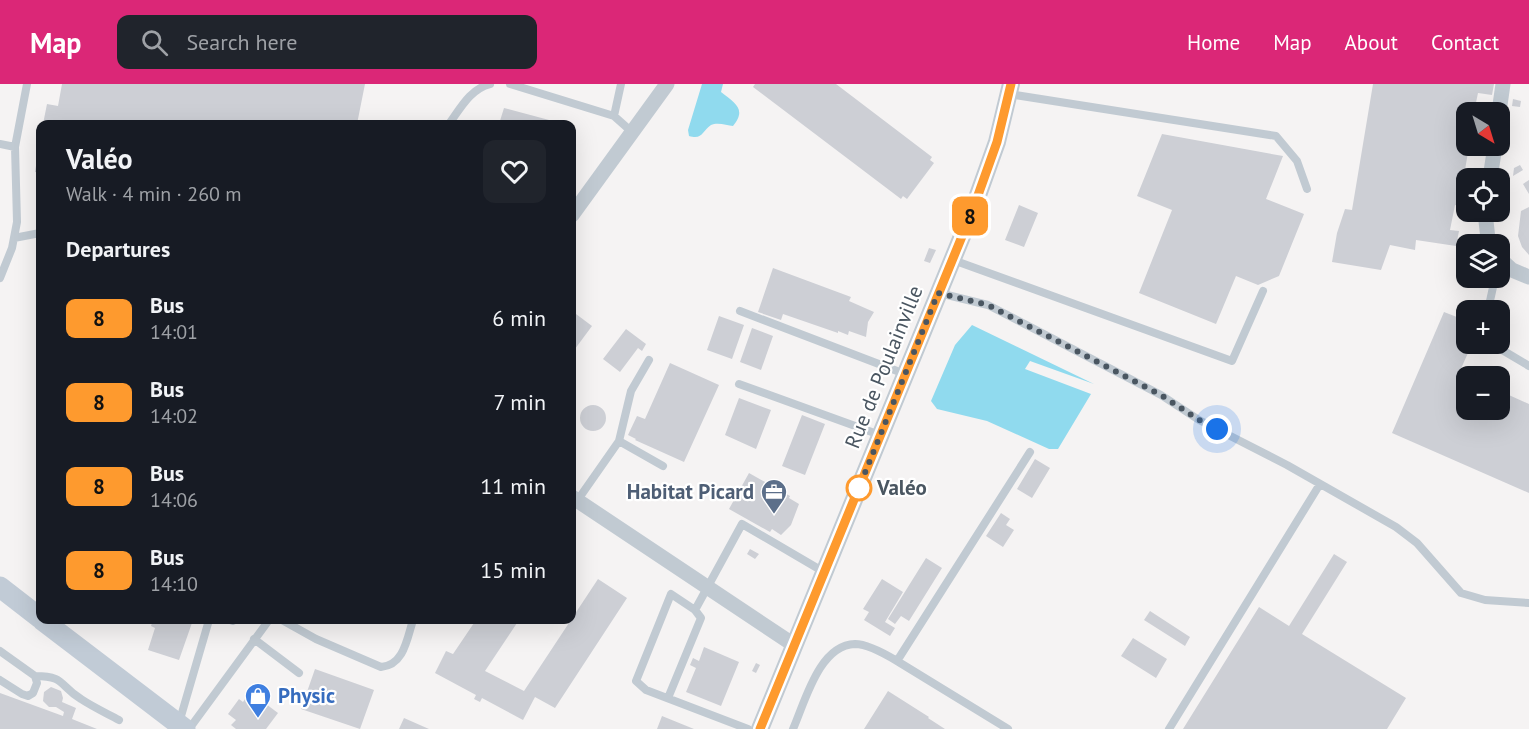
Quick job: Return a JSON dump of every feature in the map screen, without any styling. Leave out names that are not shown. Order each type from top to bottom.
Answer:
[{"type":"main road","points":[[0,587],[36,615]]},
{"type":"main road","points":[[48,624],[184,728]]},
{"type":"street","points":[[576,209],[667,84]]},
{"type":"street","points":[[1500,102],[1503,84]]},
{"type":"street","name":"Rue de Poulainville","points":[[760,729],[972,212],[997,142],[1010,89]]},
{"type":"street","points":[[1510,268],[1529,277]]},
{"type":"street","points":[[576,500],[794,645]]},
{"type":"lane","points":[[0,278],[17,222],[15,147],[27,84]]},
{"type":"lane","points":[[452,120],[468,97],[481,86],[490,84]]},
{"type":"lane","points":[[510,84],[614,116],[632,132]]},
{"type":"lane","points":[[614,116],[621,84]]},
{"type":"lane","points":[[1010,89],[1276,136],[1297,161],[1307,189]]},
{"type":"lane","points":[[0,144],[15,147]]},
{"type":"lane","points":[[14,238],[36,234]]},
{"type":"lane","points":[[952,259],[1232,361],[1263,291]]},
{"type":"lane","points":[[938,293],[988,305],[1161,395],[1199,420],[1396,527],[1418,543],[1461,593],[1485,600],[1529,603]]},
{"type":"lane","points":[[740,311],[905,374]]},
{"type":"lane","points":[[1509,354],[1529,366]]},
{"type":"lane","points":[[576,496],[619,441],[631,391],[649,360]]},
{"type":"lane","points":[[739,384],[880,435]]},
{"type":"lane","points":[[619,441],[663,466]]},
{"type":"lane","points":[[897,661],[1030,452]]},
{"type":"lane","points":[[1169,729],[1320,484]]},
{"type":"lane","points":[[695,610],[742,524],[824,572]]},
{"type":"lane","points":[[668,698],[700,618],[695,610],[671,594],[636,681],[646,690],[748,729]]},
{"type":"lane","points":[[184,728],[208,624]]},
{"type":"lane","points":[[184,728],[266,624]]},
{"type":"lane","points":[[289,624],[316,639],[381,667],[398,661],[412,624]]},
{"type":"lane","points":[[254,639],[299,673]]},
{"type":"lane","points":[[793,729],[824,660],[838,648],[856,644],[884,653],[1008,729]]},
{"type":"lane","points":[[0,651],[35,676],[52,676],[68,686],[78,698],[119,720]]},
{"type":"lane","points":[[0,680],[28,696],[33,693],[37,683],[35,676]]},
{"type":"lane","points":[[994,720],[999,729]]},
{"type":"water","points":[[702,84],[723,84],[721,92],[738,107],[739,115],[733,126],[713,124],[700,136],[689,136],[688,130]]},
{"type":"water","points":[[972,325],[1094,384],[1030,361],[1025,369],[1091,394],[1058,449],[1049,449],[987,421],[937,409],[931,401],[955,345]]},
{"type":"building","points":[[62,84],[365,84],[358,120],[44,120],[47,104],[58,106]]},
{"type":"building","points":[[755,84],[836,84],[932,157],[930,160],[934,163],[907,199],[903,196],[901,199],[753,87]]},
{"type":"building","points":[[1373,84],[1494,84],[1492,95],[1478,93],[1476,102],[1456,102],[1456,156],[1467,156],[1465,168],[1456,168],[1456,205],[1450,230],[1459,231],[1456,234],[1456,246],[1416,240],[1415,250],[1390,245],[1381,270],[1332,262],[1337,233],[1345,209],[1352,210]]},
{"type":"building","points":[[1513,99],[1521,101],[1520,107],[1512,106]]},
{"type":"building","points":[[504,108],[549,120],[500,120]]},
{"type":"building","points":[[1162,134],[1283,156],[1266,199],[1304,214],[1279,276],[1258,285],[1236,276],[1216,324],[1139,293],[1172,210],[1137,196]]},
{"type":"building","points":[[1520,165],[1523,170],[1513,176],[1514,168]]},
{"type":"building","points":[[1529,180],[1529,194],[1523,184]]},
{"type":"building","points":[[1019,205],[1038,213],[1024,247],[1005,240]]},
{"type":"building","points":[[1529,207],[1529,255],[1522,247],[1518,236],[1521,211]]},
{"type":"building","points":[[929,248],[936,250],[930,263],[924,261]]},
{"type":"building","points":[[773,268],[851,297],[849,301],[874,312],[868,322],[866,337],[849,331],[848,335],[838,331],[838,333],[783,314],[781,320],[758,312]]},
{"type":"building","points":[[1444,312],[1456,317],[1456,354],[1468,354],[1462,366],[1456,366],[1456,420],[1510,420],[1510,395],[1529,404],[1529,493],[1392,433]]},
{"type":"building","points":[[576,314],[592,326],[576,348]]},
{"type":"building","points":[[719,316],[744,325],[732,359],[707,350]]},
{"type":"building","points":[[752,328],[773,336],[761,370],[740,362]]},
{"type":"building","points":[[626,329],[646,344],[642,351],[638,348],[620,372],[603,359]]},
{"type":"building","points":[[670,363],[719,385],[684,462],[628,435],[637,416],[645,419]]},
{"type":"building","points":[[739,398],[771,410],[756,449],[725,435]]},
{"type":"building","points":[[593,405],[602,409],[606,418],[602,427],[593,431],[584,427],[580,418],[584,409]]},
{"type":"building","points":[[802,415],[825,424],[805,475],[782,466]]},
{"type":"building","points":[[1035,459],[1050,468],[1032,498],[1017,489]]},
{"type":"building","points":[[749,473],[790,496],[789,498],[799,504],[791,525],[781,535],[772,529],[770,532],[729,509]]},
{"type":"building","points":[[1001,513],[1010,519],[1006,525],[1014,530],[1003,547],[986,536]]},
{"type":"building","points":[[750,549],[759,554],[755,559],[747,554]]},
{"type":"building","points":[[1334,554],[1347,562],[1302,634],[1406,698],[1387,729],[1183,729],[1259,607],[1289,626]]},
{"type":"building","points":[[926,558],[942,568],[909,621],[901,616],[895,624],[888,619]]},
{"type":"building","points":[[598,579],[627,598],[555,708],[535,697],[523,720],[482,698],[480,702],[474,699],[476,695],[435,673],[446,651],[453,654],[473,624],[516,624],[485,671],[524,691],[568,624],[576,624],[576,612]]},
{"type":"building","points":[[882,579],[903,592],[885,622],[895,628],[890,636],[864,620],[869,612],[863,609]]},
{"type":"building","points":[[1150,611],[1190,637],[1185,646],[1144,620]]},
{"type":"building","points":[[152,624],[192,624],[179,660],[148,650],[155,628]]},
{"type":"building","points":[[1133,638],[1167,659],[1156,678],[1121,656]]},
{"type":"building","points":[[704,647],[739,662],[721,706],[686,692],[696,668],[690,665],[693,658],[699,661]]},
{"type":"building","points":[[756,663],[760,665],[756,673],[752,671]]},
{"type":"building","points":[[315,669],[374,690],[360,729],[301,709]]},
{"type":"building","points":[[51,687],[61,691],[62,702],[76,708],[72,719],[97,729],[0,729],[0,693],[63,716],[64,712],[56,707],[49,707],[43,701],[44,692]]},
{"type":"building","points":[[888,691],[929,717],[945,729],[864,729]]},
{"type":"building","points":[[250,692],[278,713],[266,729],[236,729],[231,725],[236,720],[228,714],[239,699],[243,702]]},
{"type":"building","points":[[662,716],[694,729],[657,729]]},
{"type":"building","points":[[404,718],[429,729],[399,729]]},
{"type":"bus line","name":"8","points":[[760,729],[972,212],[997,142],[1011,84]]},
{"type":"place","name":"Valéo","points":[[859,488]]},
{"type":"place","name":"Habitat Picard","points":[[774,515]]},
{"type":"place","name":"Physic","points":[[258,719]]},
{"type":"route","points":[[859,488],[858,490],[938,293],[988,305],[1161,395],[1217,429]]}]
